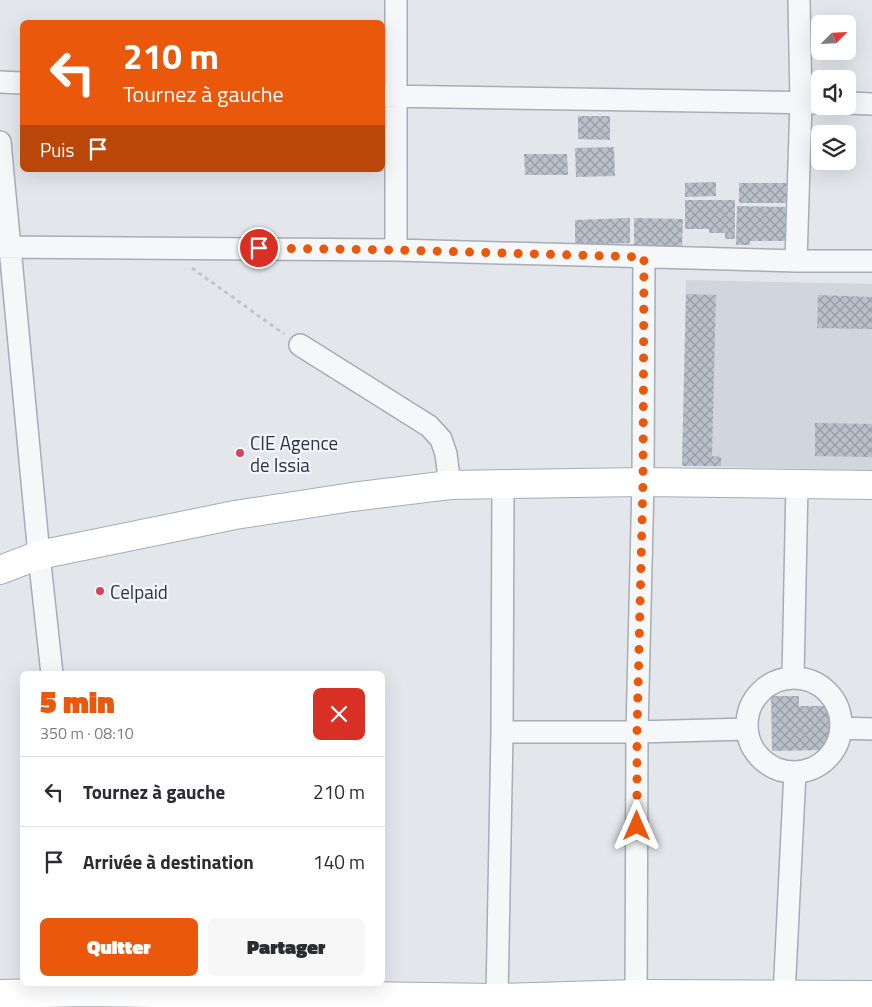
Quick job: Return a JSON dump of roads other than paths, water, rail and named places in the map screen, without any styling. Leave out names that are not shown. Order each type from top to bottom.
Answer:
[{"type":"street","points":[[396,0],[390,96],[396,250]]},
{"type":"street","points":[[796,261],[810,102],[800,0]]},
{"type":"street","points":[[0,82],[20,83]]},
{"type":"street","points":[[390,96],[810,102]]},
{"type":"street","points":[[856,103],[872,104]]},
{"type":"street","points":[[0,142],[5,247],[52,671]]},
{"type":"street","points":[[5,247],[396,250],[796,261],[872,261]]},
{"type":"street","points":[[636,1001],[637,732],[643,482],[644,257]]},
{"type":"street","points":[[300,345],[429,426],[441,439],[446,454],[450,485]]},
{"type":"street","points":[[0,570],[40,555],[235,515],[352,497],[450,485],[643,482],[872,485]]},
{"type":"street","points":[[792,678],[797,484]]},
{"type":"street","points":[[497,998],[502,732],[503,485]]},
{"type":"street","points":[[806,679],[818,684],[828,692],[840,715],[841,728],[838,742],[831,754],[821,763],[808,770],[795,772],[781,770],[768,764],[758,754],[751,742],[747,729],[748,713],[754,699],[764,688],[778,680],[806,679]]},
{"type":"street","points":[[841,728],[872,729]]},
{"type":"street","points":[[502,732],[637,732],[747,729]]},
{"type":"street","points":[[784,996],[795,772]]},
{"type":"street","points":[[0,994],[636,1001],[872,995]]},
{"type":"place","name":"CIE Agence de Issia","points":[[240,453]]},
{"type":"place","name":"Celpaid","points":[[100,591]]}]
